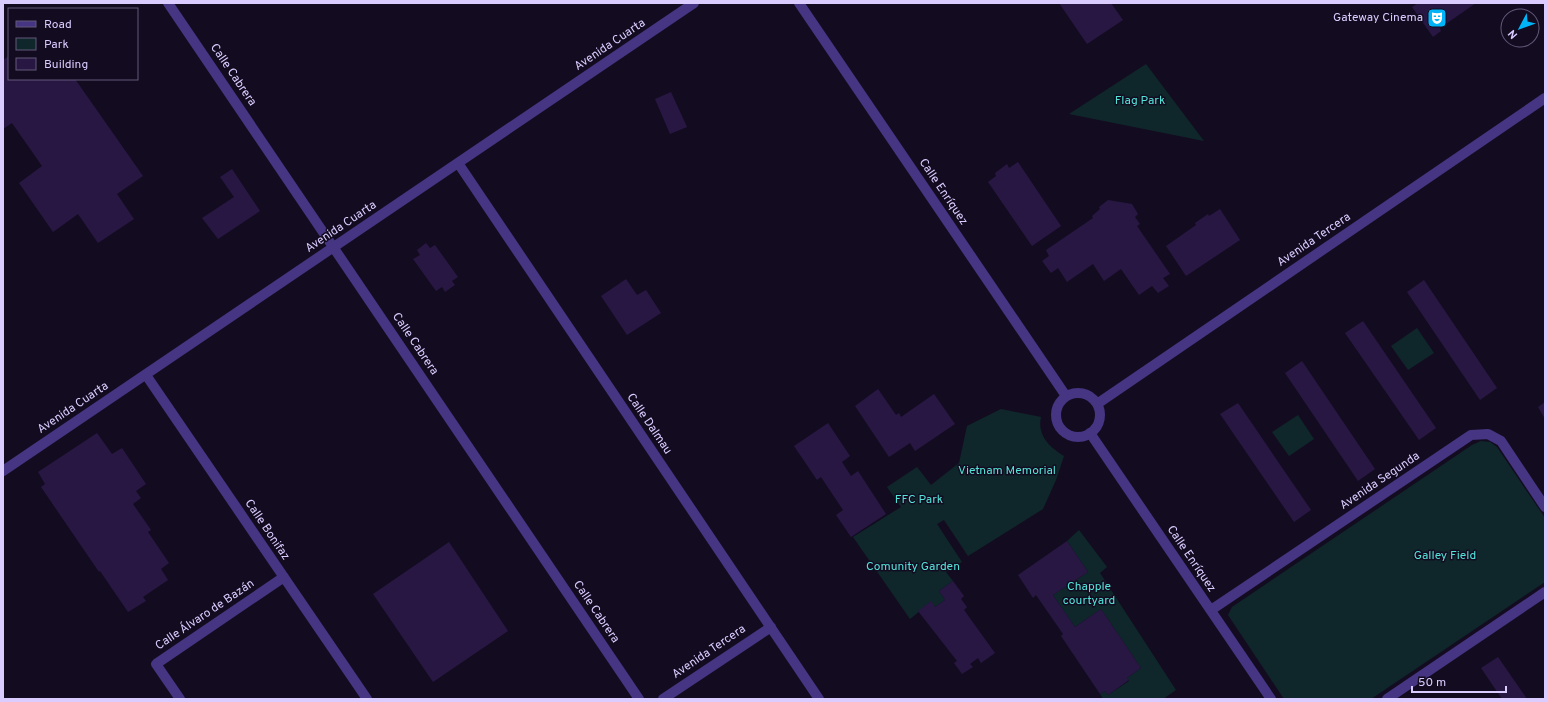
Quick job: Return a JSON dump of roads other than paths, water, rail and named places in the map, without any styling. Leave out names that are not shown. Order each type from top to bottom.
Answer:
[{"type":"street","name":"Calle Cabrera","points":[[168,3],[639,699]]},
{"type":"street","name":"Avenida Cuarta","points":[[3,471],[694,3]]},
{"type":"street","name":"Calle Enríquez","points":[[799,3],[1066,396]]},
{"type":"street","name":"Avenida Tercera","points":[[1097,404],[1545,98]]},
{"type":"street","name":"Calle Dalmau","points":[[458,164],[819,699]]},
{"type":"street","name":"Calle Bonifaz","points":[[146,375],[367,699]]},
{"type":"street","points":[[1073,393],[1080,393],[1093,398],[1097,404],[1100,417],[1099,423],[1090,433],[1084,436],[1070,436],[1059,427],[1056,420],[1057,407],[1066,396],[1073,393]]},
{"type":"street","name":"Calle Enríquez","points":[[1090,433],[1271,699]]},
{"type":"street","name":"Avenida Segunda","points":[[1210,610],[1471,435],[1488,434],[1501,441],[1545,507]]},
{"type":"street","name":"Calle Álvaro de Bazán","points":[[178,696],[156,664],[284,577]]},
{"type":"street","points":[[1387,699],[1545,592]]},
{"type":"street","name":"Avenida Tercera","points":[[663,699],[771,626]]},
{"type":"place","name":"Gateway Cinema","points":[[1437,18]]},
{"type":"park label","name":"Flag Park","points":[[1140,101]]},
{"type":"park label","name":"Vietnam Memorial","points":[[1007,471]]},
{"type":"park label","name":"FFC Park","points":[[919,500]]},
{"type":"park label","name":"Galley Field","points":[[1445,556]]},
{"type":"park label","name":"Comunity Garden","points":[[913,567]]},
{"type":"park label","name":"Chapple courtyard","points":[[1089,594]]}]
